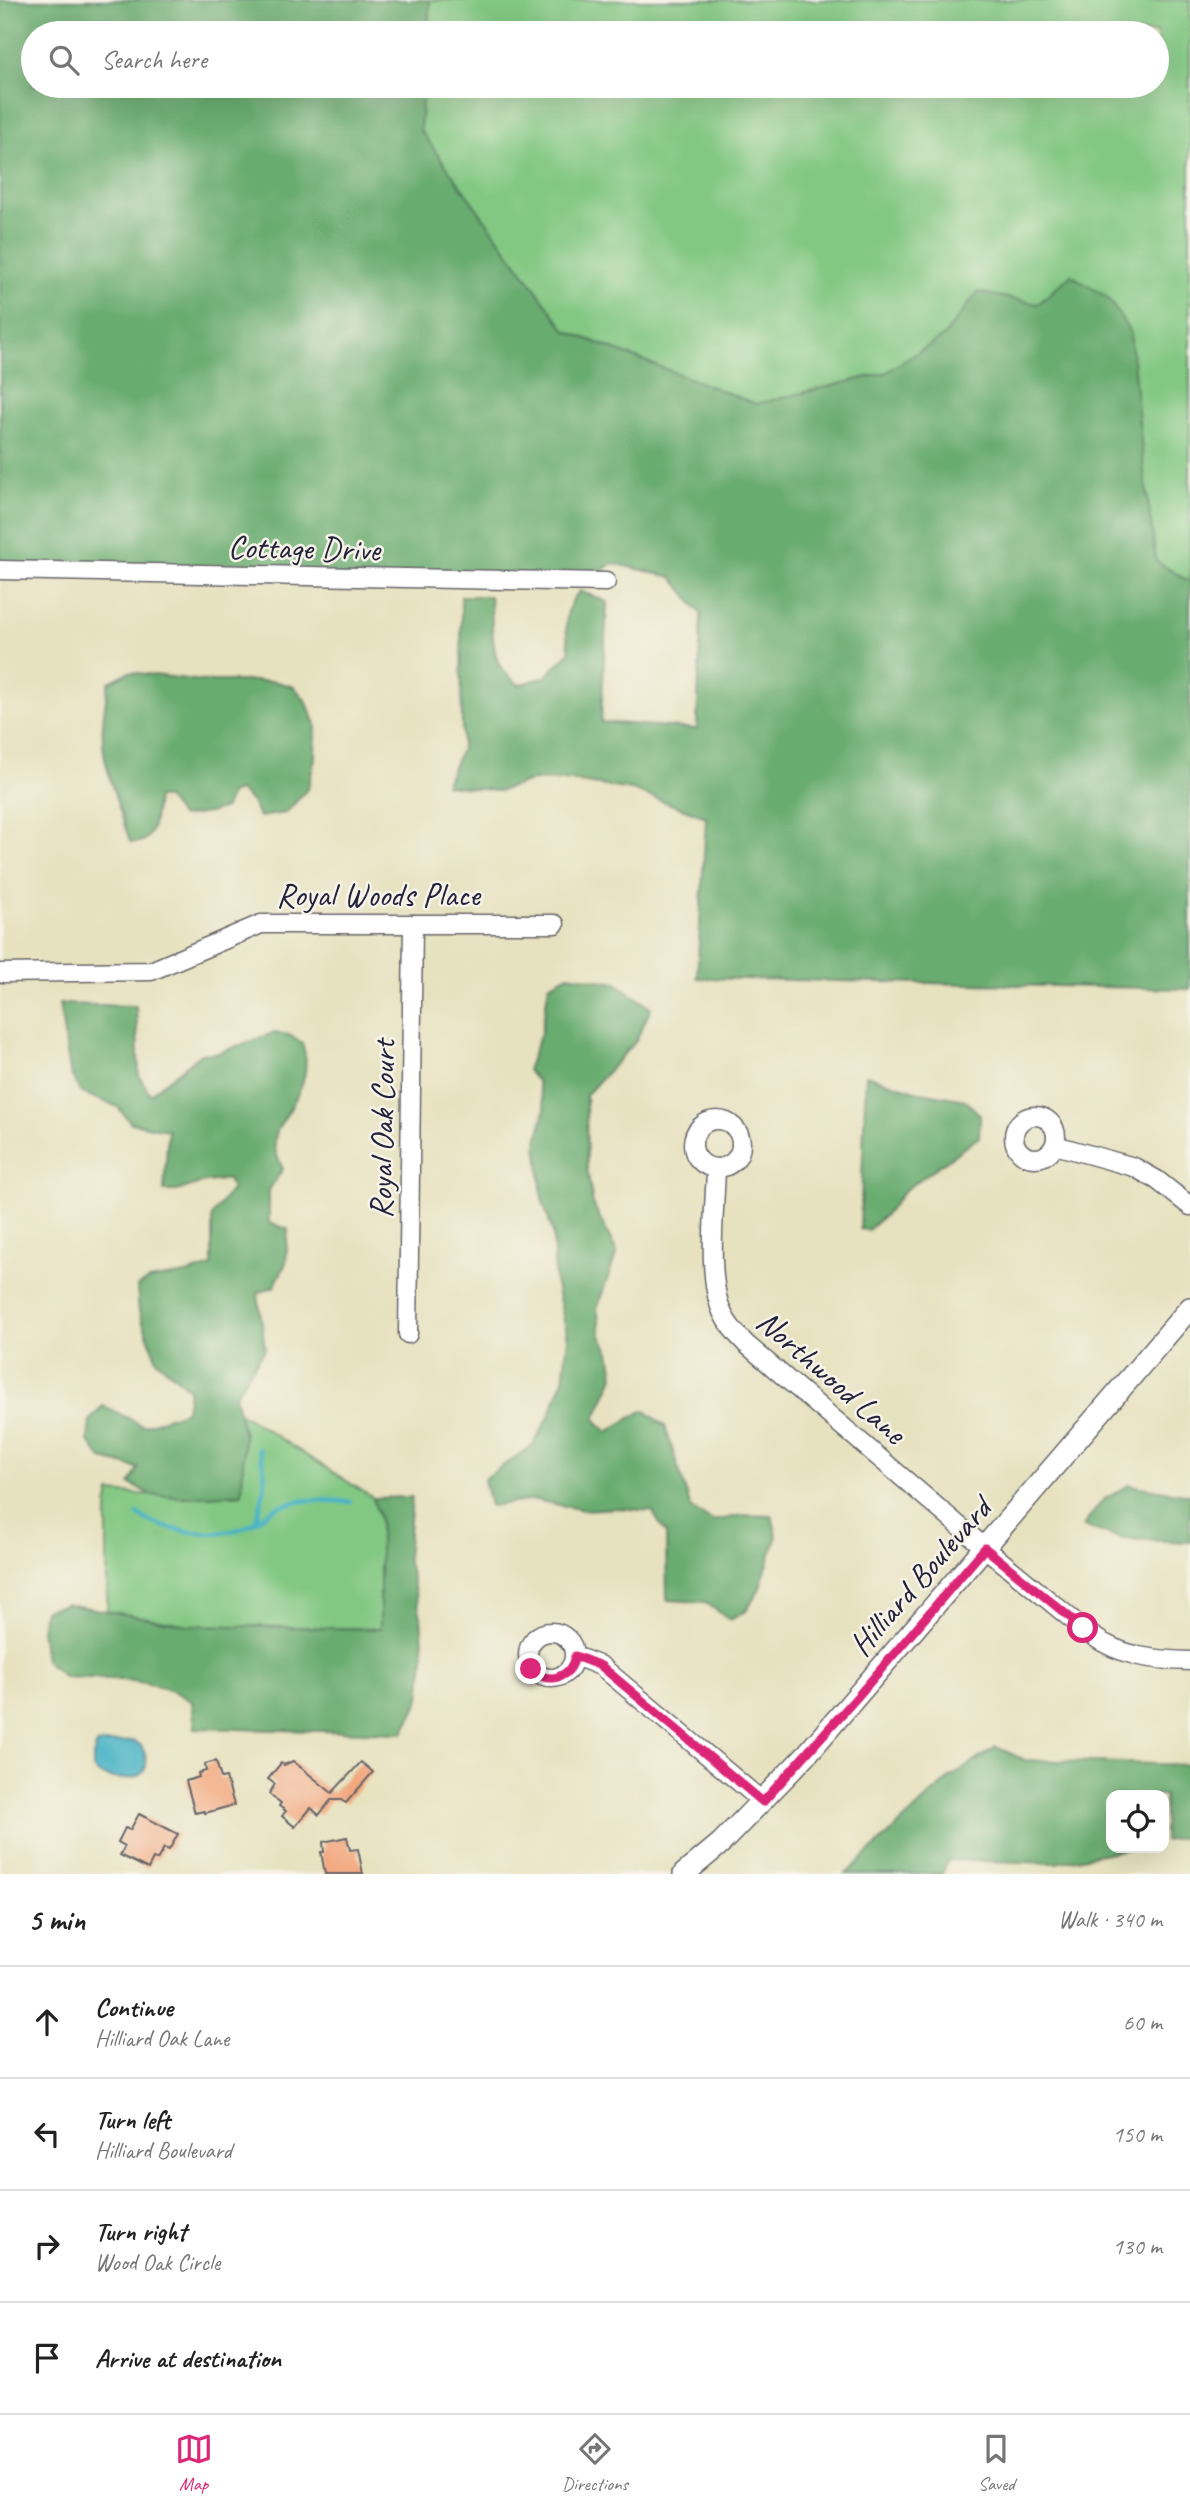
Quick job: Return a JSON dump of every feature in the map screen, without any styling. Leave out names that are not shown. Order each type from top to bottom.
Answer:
[{"type":"street","name":"Cottage Drive","points":[[0,570],[606,582]]},
{"type":"street","name":"Royal Woods Place","points":[[0,973],[151,971],[261,924],[555,924]]},
{"type":"street","name":"Royal Oak Court","points":[[408,1334],[413,924]]},
{"type":"street","points":[[1055,1145],[1133,1167],[1157,1180],[1190,1206]]},
{"type":"street","name":"Northwood Lane","points":[[716,1168],[714,1270],[719,1303],[729,1324],[755,1352],[1091,1635],[1110,1647],[1148,1659],[1190,1661]]},
{"type":"street","name":"Hilliard Boulevard","points":[[684,1874],[763,1802],[858,1696],[1190,1308]]},
{"type":"street","points":[[575,1656],[601,1666],[763,1802]]},
{"type":"green space","points":[[0,0],[430,0],[428,21],[21,21],[21,98],[422,98],[420,130],[566,331],[756,404],[885,373],[944,336],[978,292],[1038,304],[1071,275],[1108,298],[1130,332],[1156,561],[1190,582],[1190,989],[697,978],[706,817],[632,790],[572,781],[534,780],[499,791],[445,785],[462,747],[461,596],[490,596],[495,653],[504,671],[519,685],[545,677],[570,652],[566,620],[570,605],[580,591],[607,602],[601,722],[697,729],[701,614],[672,577],[612,563],[589,582],[0,570]]},
{"type":"green space","points":[[430,0],[1190,0],[1190,671],[786,416],[566,331],[419,130],[422,98],[1169,98],[1169,21],[428,21]]},
{"type":"green space","points":[[129,672],[203,681],[273,681],[294,687],[306,701],[316,724],[315,758],[308,788],[286,813],[259,817],[252,802],[240,791],[231,793],[225,808],[181,817],[166,798],[157,798],[149,835],[139,842],[130,842],[109,775],[103,735],[109,682]]},
{"type":"green space","points":[[568,975],[616,983],[651,1008],[636,1041],[586,1095],[587,1168],[593,1204],[617,1252],[597,1308],[601,1336],[610,1352],[614,1376],[595,1419],[607,1432],[644,1410],[665,1426],[691,1508],[713,1521],[743,1515],[772,1516],[777,1536],[759,1590],[746,1611],[730,1620],[705,1602],[667,1600],[666,1534],[652,1511],[618,1508],[584,1510],[535,1500],[490,1506],[484,1479],[534,1444],[550,1414],[563,1380],[568,1338],[555,1281],[553,1233],[542,1199],[537,1141],[545,1109],[537,1081],[527,1070],[541,1033],[549,985]]},
{"type":"green space","points":[[59,1004],[136,1006],[139,1076],[150,1094],[201,1054],[218,1053],[273,1033],[289,1035],[302,1043],[305,1068],[302,1083],[275,1141],[283,1169],[269,1190],[269,1223],[288,1229],[286,1263],[274,1287],[258,1293],[265,1349],[235,1395],[244,1436],[242,1494],[181,1497],[152,1495],[130,1484],[138,1468],[102,1459],[88,1441],[90,1420],[103,1406],[144,1426],[186,1411],[189,1389],[157,1361],[139,1312],[137,1287],[148,1280],[186,1274],[212,1266],[212,1216],[232,1188],[228,1179],[200,1183],[177,1191],[164,1191],[168,1130],[131,1123],[118,1107],[80,1092],[70,1072]]},
{"type":"green space","points":[[866,1075],[915,1091],[965,1100],[980,1115],[979,1137],[905,1190],[887,1213],[868,1230],[860,1229]]},
{"type":"green space","points":[[242,1414],[373,1498],[380,1520],[380,1629],[188,1625],[107,1611],[107,1506],[110,1492],[181,1497],[241,1494],[244,1437],[240,1416]]},
{"type":"green space","points":[[1129,1485],[1190,1495],[1190,1542],[1123,1539],[1083,1526],[1103,1500]]},
{"type":"green space","points":[[412,1497],[407,1558],[421,1617],[424,1658],[420,1699],[403,1733],[195,1728],[192,1702],[178,1694],[131,1681],[64,1677],[45,1660],[41,1630],[44,1610],[66,1604],[188,1625],[380,1629],[380,1520],[373,1498]]},
{"type":"green space","points":[[996,1747],[1025,1760],[1190,1765],[1190,1836],[1169,1840],[1169,1790],[1106,1790],[1107,1853],[1056,1863],[948,1860],[942,1874],[846,1874],[948,1779]]},
{"type":"water","points":[[134,1741],[145,1756],[146,1766],[141,1774],[130,1778],[116,1778],[102,1775],[93,1769],[97,1744]]},
{"type":"building","points":[[216,1761],[221,1778],[226,1777],[234,1805],[195,1813],[186,1781],[199,1777],[198,1773],[206,1771],[205,1764]]},
{"type":"building","points":[[293,1761],[332,1793],[361,1762],[373,1772],[346,1803],[331,1800],[319,1815],[311,1808],[295,1827],[282,1816],[286,1811],[279,1806],[281,1803],[269,1794],[275,1784],[268,1779],[281,1763],[284,1765]]},
{"type":"building","points":[[139,1814],[178,1834],[169,1850],[164,1848],[148,1869],[120,1855],[125,1846],[118,1842],[125,1828],[130,1830]]},
{"type":"building","points":[[347,1837],[350,1850],[358,1849],[363,1874],[325,1874],[321,1852],[324,1852],[323,1842]]},
{"type":"waterway","points":[[255,1522],[264,1486],[264,1469],[259,1449]]},
{"type":"waterway","points":[[138,1514],[174,1529],[218,1533],[243,1528],[282,1505],[316,1500],[350,1502]]},
{"type":"route","points":[[531,1669],[543,1678],[558,1678],[570,1669],[575,1656],[601,1666],[763,1802],[985,1548],[1083,1628]]}]
